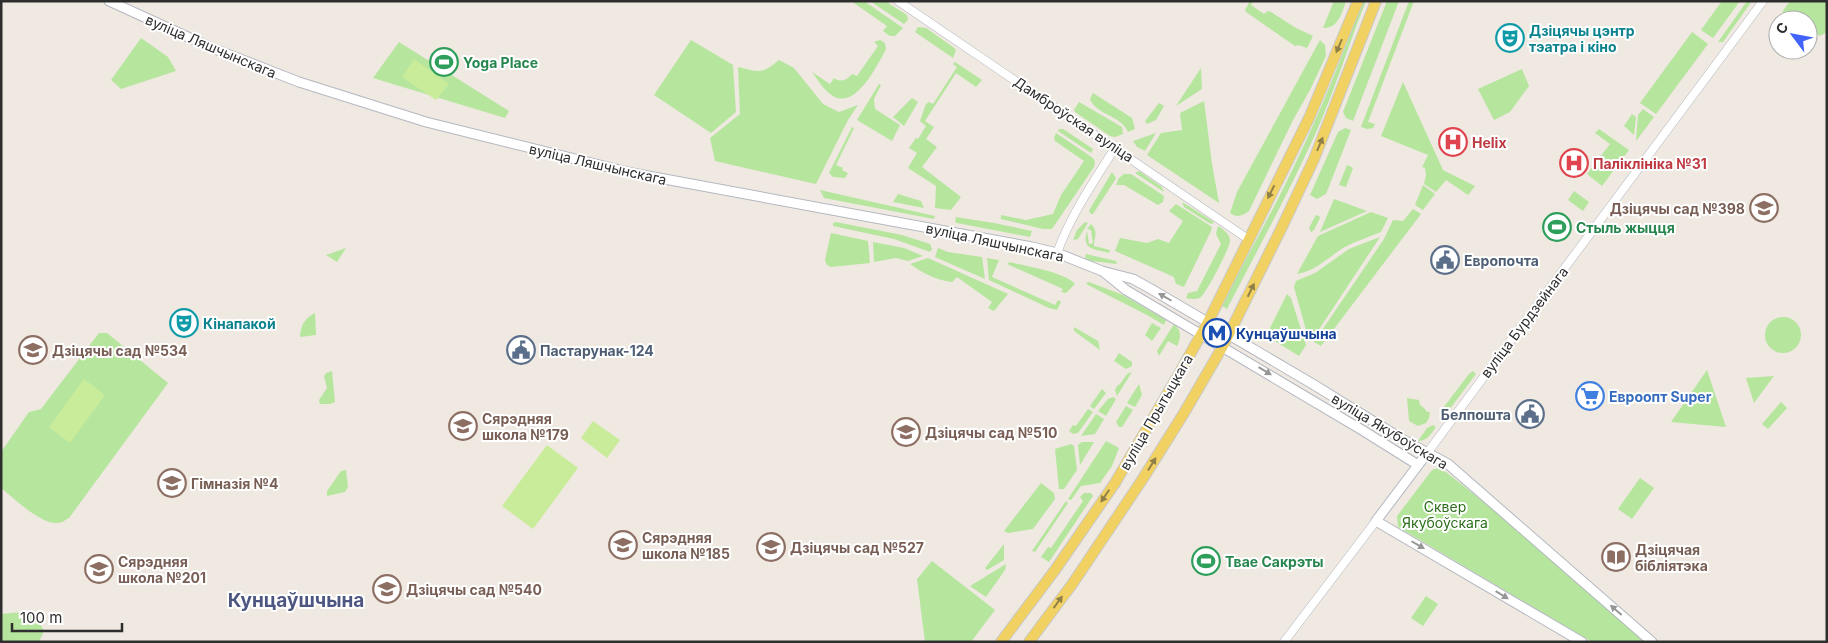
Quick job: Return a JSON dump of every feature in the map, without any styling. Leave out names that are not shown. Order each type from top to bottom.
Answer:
[{"type":"main road","name":"вуліца Ляшчынскага","points":[[109,1],[212,48],[299,82],[426,122],[624,172],[1057,253],[1102,271],[1132,279],[1229,334]]},
{"type":"main road","name":"вуліца Прытыцкага","points":[[1001,642],[1055,570],[1115,483],[1208,322],[1309,118],[1358,1]]},
{"type":"main road","name":"вуліца Прытыцкага","points":[[1029,642],[1073,583],[1142,480],[1223,346],[1317,151],[1376,1]]},
{"type":"main road","name":"вуліца Ляшчынскага","points":[[1102,271],[1126,290],[1223,346]]},
{"type":"main road","name":"вуліца Якубоўскага","points":[[1229,334],[1402,439],[1448,464],[1652,642]]},
{"type":"main road","name":"вуліца Якубоўскага","points":[[1223,346],[1418,465]]},
{"type":"main road","name":"вуліца Бурдзейнага","points":[[1376,521],[1428,452]]},
{"type":"main road","points":[[1376,521],[1582,642]]},
{"type":"street","name":"Дамброўская вуліца","points":[[898,1],[1248,239]]},
{"type":"street","name":"вуліца Бурдзейнага","points":[[1428,452],[1763,1]]},
{"type":"street","points":[[1057,253],[1062,238],[1086,194],[1115,148]]},
{"type":"street","name":"вуліца Бурдзейнага","points":[[1284,642],[1376,521]]},
{"type":"green space","points":[[851,1],[864,1],[903,28],[895,36],[890,36],[883,31],[887,26]]},
{"type":"green space","points":[[870,1],[885,1],[907,15],[908,20],[904,24]]},
{"type":"green space","points":[[1250,1],[1253,1],[1251,5],[1264,14],[1268,11],[1271,12],[1313,36],[1307,48],[1295,46],[1246,12],[1245,10]]},
{"type":"green space","points":[[1334,1],[1346,1],[1336,23],[1328,28],[1323,28]]},
{"type":"green space","points":[[1362,1],[1366,1],[1314,137],[1227,309],[1222,306],[1225,298],[1280,195],[1306,140],[1332,81]]},
{"type":"green space","points":[[1387,1],[1399,1],[1353,121],[1346,118],[1343,112]]},
{"type":"green space","points":[[1409,1],[1414,1],[1368,122],[1375,124],[1373,128],[1361,127]]},
{"type":"green space","points":[[1722,1],[1740,1],[1713,38],[1701,30]]},
{"type":"green space","points":[[1747,1],[1752,1],[1723,42],[1718,42]]},
{"type":"green space","points":[[1790,1],[1827,1],[1827,32],[1820,36],[1818,35],[1818,10],[1783,10]]},
{"type":"green space","points":[[918,27],[926,28],[953,47],[956,50],[953,58],[915,32]]},
{"type":"green space","points":[[1692,32],[1708,44],[1656,114],[1640,103]]},
{"type":"green space","points":[[141,38],[168,57],[176,71],[121,89],[111,80]]},
{"type":"green space","points":[[691,40],[733,65],[736,112],[711,133],[654,95]]},
{"type":"green space","points":[[880,40],[885,43],[886,49],[872,74],[858,91],[850,97],[842,99],[833,96],[824,88],[812,72],[830,84],[834,78],[841,81],[852,74],[857,76],[878,46],[874,42]]},
{"type":"green space","points":[[1320,40],[1325,45],[1326,56],[1310,90],[1293,120],[1249,211],[1240,216],[1235,216],[1230,213],[1237,192]]},
{"type":"green space","points":[[399,42],[509,111],[505,118],[373,78]]},
{"type":"green space","points":[[414,59],[449,84],[436,100],[402,77]]},
{"type":"green space","points":[[779,60],[794,68],[823,104],[839,112],[858,105],[848,120],[816,184],[715,161],[710,138],[740,114],[738,67],[760,71]]},
{"type":"green space","points":[[955,62],[982,80],[976,87],[956,73],[925,121],[934,127],[926,139],[937,147],[922,167],[961,197],[951,210],[935,208],[936,186],[908,168],[917,153],[909,148],[916,138],[918,139],[926,126],[920,121],[926,104],[929,102],[933,104],[957,67],[953,64]]},
{"type":"green space","points":[[1201,68],[1202,89],[1176,106]]},
{"type":"green space","points":[[1522,69],[1529,86],[1510,112],[1494,120],[1478,89]]},
{"type":"green space","points":[[1403,82],[1443,170],[1475,186],[1468,195],[1446,180],[1436,192],[1424,184],[1426,175],[1425,168],[1422,167],[1428,155],[1381,136]]},
{"type":"green space","points":[[879,84],[881,85],[874,99],[875,109],[900,125],[892,141],[857,120]]},
{"type":"green space","points":[[1093,93],[1132,118],[1135,129],[1128,132],[1120,122],[1093,105],[1090,99]]},
{"type":"green space","points":[[912,98],[918,102],[904,126],[893,117]]},
{"type":"green space","points":[[1204,101],[1219,203],[1147,155],[1161,133],[1182,130],[1180,113]]},
{"type":"green space","points":[[1079,102],[1122,127],[1123,134],[1115,137],[1110,136],[1075,112],[1074,110]]},
{"type":"green space","points":[[1159,103],[1164,106],[1156,120],[1147,124],[1145,121]]},
{"type":"green space","points":[[1643,109],[1654,117],[1636,141],[1638,115]]},
{"type":"green space","points":[[1632,114],[1636,117],[1634,135],[1624,126]]},
{"type":"green space","points":[[852,127],[854,128],[836,165],[848,173],[845,178],[833,177],[829,173]]},
{"type":"green space","points":[[1345,128],[1351,130],[1326,194],[1317,199],[1310,195],[1338,132]]},
{"type":"green space","points":[[1063,129],[1093,149],[1091,153],[1058,131]]},
{"type":"green space","points":[[1599,129],[1629,150],[1602,186],[1587,174],[1610,144],[1595,133]]},
{"type":"green space","points":[[1056,133],[1093,158],[1095,162],[1094,167],[1052,229],[1043,229],[1001,219],[1001,215],[1026,220],[1053,214],[1061,195],[1084,161],[1055,141]]},
{"type":"green space","points":[[1156,133],[1145,151],[1137,147],[1133,141]]},
{"type":"green space","points":[[1347,165],[1353,168],[1346,187],[1339,185]]},
{"type":"green space","points":[[1139,171],[1162,187],[1164,192],[1135,173]]},
{"type":"green space","points":[[1112,172],[1116,178],[1115,180],[1093,214],[1091,214],[1090,209]]},
{"type":"green space","points":[[1124,174],[1131,174],[1164,196],[1163,202],[1158,205],[1124,185],[1116,185],[1119,178]]},
{"type":"green space","points":[[1423,185],[1435,194],[1423,210],[1415,205]]},
{"type":"green space","points":[[820,190],[935,216],[934,219],[824,198]]},
{"type":"green space","points":[[1574,191],[1589,202],[1583,211],[1568,200]]},
{"type":"green space","points":[[898,194],[921,201],[924,208],[893,202]]},
{"type":"green space","points":[[1334,199],[1367,211],[1320,232]]},
{"type":"green space","points":[[1182,202],[1214,222],[1212,224],[1209,223],[1184,207]]},
{"type":"green space","points":[[1176,204],[1212,227],[1184,287],[1176,284],[1174,277],[1115,251],[1120,238],[1147,243],[1158,239],[1169,243],[1183,221],[1169,211]]},
{"type":"green space","points":[[1413,209],[1421,214],[1321,346],[1314,342],[1384,239],[1393,220],[1403,221]]},
{"type":"green space","points":[[1371,212],[1388,218],[1381,232],[1349,245],[1311,270],[1297,274],[1318,236]]},
{"type":"green space","points":[[1316,215],[1320,218],[1311,232],[1309,228]]},
{"type":"green space","points":[[956,217],[1032,231],[1030,237],[957,223],[955,222]]},
{"type":"green space","points":[[1085,222],[1088,223],[1078,239],[1073,240],[1077,230]]},
{"type":"green space","points":[[833,223],[902,235],[930,244],[932,249],[930,252],[894,239],[833,226]]},
{"type":"green space","points":[[1091,224],[1095,232],[1094,246],[1110,250],[1109,253],[1090,248],[1086,242],[1087,231],[1089,244],[1093,243],[1091,230],[1087,229]]},
{"type":"green space","points":[[1218,226],[1226,232],[1230,239],[1226,252],[1204,294],[1195,299],[1186,298],[1188,293],[1197,291],[1221,244],[1216,234]]},
{"type":"green space","points":[[831,233],[868,241],[870,263],[831,267],[827,265],[825,260]]},
{"type":"green space","points":[[1380,237],[1314,337],[1311,339],[1308,337],[1294,287],[1296,281],[1315,273],[1349,249]]},
{"type":"green space","points":[[873,242],[904,248],[923,256],[908,261],[896,258],[874,262]]},
{"type":"green space","points":[[346,248],[337,262],[326,255]]},
{"type":"green space","points":[[938,248],[948,252],[982,257],[985,279],[935,257]]},
{"type":"green space","points":[[1086,254],[1116,261],[1117,264],[1091,261],[1085,258]]},
{"type":"green space","points":[[928,258],[1008,294],[994,311],[988,308],[992,302],[957,277],[952,282],[941,280],[925,274],[910,264]]},
{"type":"green space","points":[[987,258],[999,260],[992,277],[1055,305],[1058,300],[1061,302],[1057,310],[989,280]]},
{"type":"green space","points":[[1010,262],[1063,276],[1075,284],[1066,293],[1061,292],[1063,289],[1007,264]]},
{"type":"green space","points":[[1089,282],[1123,295],[1166,320],[1164,325],[1086,283]]},
{"type":"green space","points":[[1287,294],[1291,298],[1306,345],[1299,356],[1267,336]]},
{"type":"green space","points":[[315,313],[316,335],[300,337],[304,323]]},
{"type":"green space","points":[[1783,317],[1790,318],[1796,322],[1800,328],[1800,342],[1796,348],[1790,352],[1783,353],[1776,352],[1770,348],[1766,342],[1765,335],[1766,328],[1770,322],[1776,318]]},
{"type":"green space","points":[[1152,323],[1161,328],[1152,341],[1145,335]]},
{"type":"green space","points":[[1174,324],[1180,335],[1177,346],[1168,341],[1159,356],[1157,351]]},
{"type":"green space","points":[[1074,327],[1098,341],[1100,350],[1074,331]]},
{"type":"green space","points":[[99,333],[107,333],[168,383],[69,518],[59,523],[51,522],[36,515],[1,488],[1,452],[29,412],[41,409]]},
{"type":"green space","points":[[1119,353],[1132,362],[1132,366],[1126,369],[1114,361]]},
{"type":"green space","points":[[1707,370],[1726,427],[1671,422]]},
{"type":"green space","points":[[332,371],[335,402],[320,404],[319,400],[327,388],[324,376]]},
{"type":"green space","points":[[1473,371],[1476,374],[1443,418],[1440,412]]},
{"type":"green space","points":[[1132,372],[1117,396],[1115,390],[1117,386]]},
{"type":"green space","points":[[1774,376],[1754,403],[1746,378]]},
{"type":"green space","points":[[84,379],[105,395],[70,443],[49,427]]},
{"type":"green space","points":[[1139,384],[1142,395],[1135,407],[1127,403]]},
{"type":"green space","points":[[1102,389],[1106,393],[1094,409],[1090,406]]},
{"type":"green space","points":[[1113,397],[1116,399],[1106,416],[1098,411],[1108,399]]},
{"type":"green space","points":[[1407,398],[1419,400],[1420,405],[1427,412],[1430,412],[1426,423],[1418,426],[1409,421]]},
{"type":"green space","points":[[1781,402],[1787,408],[1768,429],[1762,424]]},
{"type":"green space","points":[[1126,406],[1133,410],[1122,427],[1119,427],[1116,422]]},
{"type":"green space","points":[[1088,409],[1093,412],[1078,433],[1073,434],[1069,431],[1073,425],[1076,426]]},
{"type":"green space","points":[[1096,414],[1104,419],[1095,434],[1081,436]]},
{"type":"green space","points":[[593,421],[620,440],[607,458],[581,438]]},
{"type":"green space","points":[[1433,425],[1436,427],[1428,437],[1418,441],[1427,428]]},
{"type":"green space","points":[[1106,441],[1119,448],[1112,466],[1100,483],[1081,486],[1071,500],[1068,499]]},
{"type":"green space","points":[[1082,442],[1094,442],[1080,465],[1078,445]]},
{"type":"green space","points":[[1071,444],[1074,446],[1077,470],[1064,489],[1059,489],[1055,449]]},
{"type":"green space","points":[[547,445],[578,468],[533,529],[502,506]]},
{"type":"green space","name":"Сквер Якубоўскага","points":[[1437,468],[1446,472],[1485,503],[1508,518],[1648,642],[1592,642],[1398,527],[1397,516],[1432,470]]},
{"type":"green space","points":[[346,470],[348,487],[345,492],[327,496],[327,491],[341,471]]},
{"type":"green space","points":[[1640,478],[1654,488],[1632,519],[1618,509]]},
{"type":"green space","points":[[1041,483],[1054,493],[1055,499],[1033,529],[1008,533],[1004,531]]},
{"type":"green space","points":[[1084,493],[1091,493],[1093,496],[1049,562],[1041,557],[1048,547],[1051,548],[1083,501],[1080,497]]},
{"type":"green space","points":[[1066,501],[1068,503],[1035,552],[1032,551]]},
{"type":"green space","points":[[1004,544],[1004,560],[987,570],[985,568]]},
{"type":"green space","points":[[932,561],[995,610],[971,642],[925,642],[917,579]]},
{"type":"green space","points":[[1006,564],[1005,570],[986,597],[970,586]]},
{"type":"green space","points":[[1426,596],[1438,604],[1423,626],[1411,618]]},
{"type":"green space","points":[[33,611],[44,631],[39,642],[1,642],[1,614]]},
{"type":"place","name":"Дзіцячы цэнтр тэатра і кіно","points":[[1510,38]]},
{"type":"place","name":"Yoga Place","points":[[444,62]]},
{"type":"place","name":"Helix","points":[[1453,142]]},
{"type":"place","name":"Паліклініка №31","points":[[1574,163]]},
{"type":"place","name":"Дзіцячы сад №398","points":[[1764,208]]},
{"type":"place","name":"Стыль жыцця","points":[[1557,227]]},
{"type":"place","name":"Европочта","points":[[1445,260]]},
{"type":"place","name":"Кінапакой","points":[[184,323]]},
{"type":"place","name":"Кунцаўшчына","points":[[1217,333]]},
{"type":"place","name":"Дзіцячы сад №534","points":[[33,350]]},
{"type":"place","name":"Пастарунак-124","points":[[521,350]]},
{"type":"place","name":"Евроопт Super","points":[[1590,396]]},
{"type":"place","name":"Белпошта","points":[[1530,414]]},
{"type":"place","name":"Сярэдняя школа №179","points":[[463,426]]},
{"type":"place","name":"Дзіцячы сад №510","points":[[906,432]]},
{"type":"place","name":"Гімназія №4","points":[[172,483]]},
{"type":"place","name":"Сярэдняя школа №185","points":[[623,545]]},
{"type":"place","name":"Дзіцячы сад №527","points":[[771,547]]},
{"type":"place","name":"Дзіцячая бібліятэка","points":[[1616,557]]},
{"type":"place","name":"Твае Сакрэты","points":[[1206,561]]},
{"type":"place","name":"Сярэдняя школа №201","points":[[99,569]]},
{"type":"place","name":"Дзіцячы сад №540","points":[[387,589]]},
{"type":"district","name":"Кунцаўшчына","points":[[296,600]]}]
